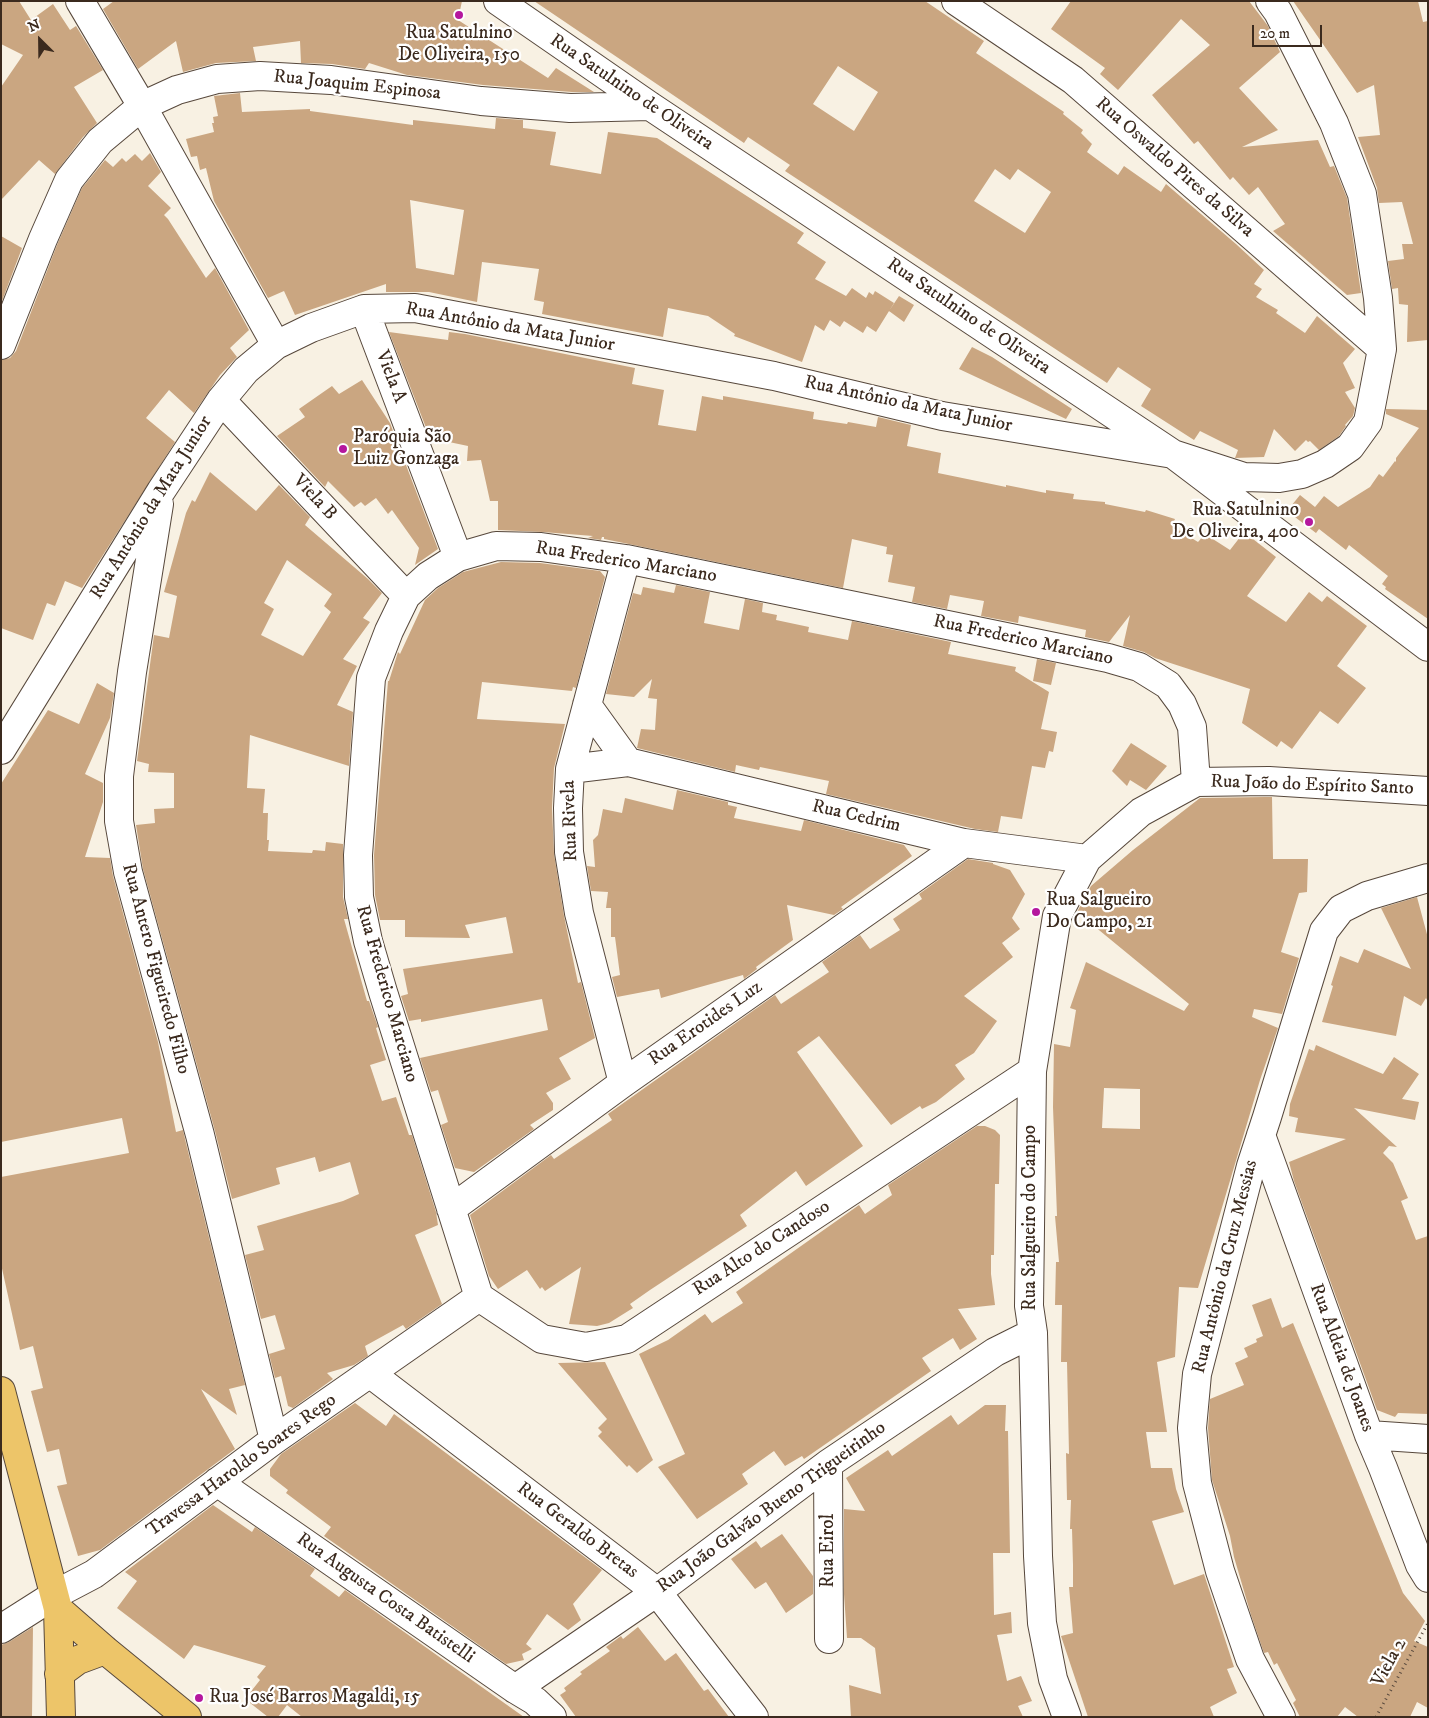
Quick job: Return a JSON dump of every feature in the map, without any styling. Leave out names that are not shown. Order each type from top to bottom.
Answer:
[{"type":"main road","points":[[2,1394],[57,1602],[61,1717]]},
{"type":"main road","points":[[57,1602],[104,1650],[187,1717]]},
{"type":"main road","points":[[59,1674],[78,1660],[104,1650]]},
{"type":"street","points":[[80,1],[142,106],[276,345]]},
{"type":"street","name":"Rua Satulnino de Oliveira","points":[[498,1],[543,34],[650,106],[1173,454],[1428,646]]},
{"type":"street","name":"Rua Oswaldo Pires da Silva","points":[[956,1],[1073,80],[1382,349]]},
{"type":"street","points":[[1173,454],[1244,477],[1279,478],[1302,474],[1326,464],[1350,448],[1368,422],[1382,349],[1378,298],[1362,194],[1334,123],[1278,12],[1270,1]]},
{"type":"street","name":"Rua Joaquim Espinosa","points":[[1,344],[68,180],[100,141],[142,106],[176,90],[218,79],[260,76],[331,80],[481,101],[570,108],[650,106]]},
{"type":"street","name":"Rua Antônio da Mata Junior","points":[[1,750],[161,491],[221,400],[246,370],[276,345],[310,328],[364,309],[415,308],[774,376],[942,416],[1173,454]]},
{"type":"street","name":"Viela A","points":[[364,309],[458,557]]},
{"type":"street","name":"Viela B","points":[[221,400],[406,596]]},
{"type":"street","name":"Rua Antero Figueiredo Filho","points":[[161,491],[143,614],[132,672],[119,776],[119,821],[128,872],[200,1136],[274,1440]]},
{"type":"street","name":"Rua Frederico Marciano","points":[[480,1297],[383,992],[368,941],[359,897],[358,854],[372,678],[389,631],[406,596],[428,576],[458,557],[496,546],[541,547],[626,559],[1108,658],[1139,667],[1168,685],[1182,704],[1192,727],[1196,782]]},
{"type":"street","name":"Rua Rivela","points":[[622,1083],[579,913],[569,852],[568,808],[570,769],[626,559]]},
{"type":"street","points":[[587,705],[628,762]]},
{"type":"street","name":"Rua Cedrim","points":[[570,769],[628,762],[964,843],[1086,859]]},
{"type":"street","name":"Rua João do Espírito Santo","points":[[1196,782],[1269,781],[1428,791]]},
{"type":"street","name":"Rua Salgueiro do Campo","points":[[1067,1717],[1053,1679],[1042,1623],[1038,1556],[1033,1333],[1029,1306],[1032,1071],[1057,916],[1086,859],[1141,812],[1196,782]]},
{"type":"street","name":"Rua Erotides Luz","points":[[451,1209],[622,1083],[964,843]]},
{"type":"street","name":"Rua Antônio da Cruz Messias","points":[[1281,1717],[1250,1659],[1220,1571],[1197,1483],[1192,1428],[1198,1374],[1251,1166],[1324,931],[1341,910],[1367,896],[1428,878]]},
{"type":"street","name":"Rua Alto do Candoso","points":[[480,1297],[542,1339],[586,1347],[626,1339],[1032,1071]]},
{"type":"street","name":"Rua Aldeia de Joanes","points":[[1261,1135],[1369,1435],[1420,1565],[1428,1578]]},
{"type":"street","name":"Travessa Haroldo Soares Rego","points":[[1,1629],[57,1602],[274,1440],[480,1297]]},
{"type":"street","name":"Rua João Galvão Bueno Trigueirinho","points":[[515,1689],[657,1592],[828,1464],[996,1352],[1033,1333]]},
{"type":"street","name":"Rua Geraldo Bretas","points":[[370,1374],[657,1592],[754,1717]]},
{"type":"street","points":[[1369,1435],[1428,1439]]},
{"type":"street","name":"Rua Eirol","points":[[828,1464],[829,1639]]},
{"type":"street","name":"Rua Augusta Costa Batistelli","points":[[218,1482],[535,1701],[552,1717]]},
{"type":"path","name":"Viela 2","points":[[1376,1717],[1428,1623]]},
{"type":"building","points":[[1,1],[19,1],[31,20],[53,4],[70,30],[76,26],[103,70],[74,87],[97,123],[83,137],[55,174],[39,160],[1,200],[1,87],[23,55],[1,44]]},
{"type":"building","points":[[114,1],[462,1],[458,20],[548,78],[556,68],[594,92],[483,85],[407,75],[369,63],[365,69],[332,64],[301,63],[300,41],[253,47],[256,61],[216,63],[183,72],[176,41],[138,69],[103,9]]},
{"type":"building","points":[[534,1],[925,1],[984,41],[976,53],[1064,112],[1063,114],[1083,130],[1081,133],[1092,144],[1087,152],[1118,175],[1124,166],[1161,192],[1166,184],[1236,244],[1264,270],[1254,284],[1262,289],[1256,297],[1278,310],[1276,313],[1305,333],[1317,316],[1355,349],[1343,363],[1355,388],[1345,392],[1355,408],[1353,416],[1339,436],[1319,450],[1310,441],[1306,440],[1295,451],[1274,429],[1264,457],[1235,458],[1238,450],[1200,431],[1194,440],[1141,406],[1151,389],[1118,367],[1107,383],[785,171],[790,165],[748,137],[744,143]],"holes":[[[838,66],[878,92],[854,131],[813,104]],[[995,169],[1010,180],[1018,169],[1051,192],[1025,233],[974,201]]]},
{"type":"building","points":[[1071,1],[1249,1],[1268,26],[1280,52],[1239,88],[1278,130],[1242,147],[1318,140],[1330,167],[1334,166],[1347,198],[1361,293],[1347,295],[1273,231],[1285,224],[1258,187],[1249,195],[1233,177],[1230,180],[1198,141],[1194,144],[1152,95],[1210,45],[1181,19],[1118,90],[1100,74],[1105,68],[1051,29]]},
{"type":"building","points":[[1293,1],[1418,1],[1423,22],[1428,21],[1428,340],[1407,342],[1408,305],[1399,304],[1398,288],[1392,289],[1388,261],[1404,259],[1402,244],[1413,244],[1402,202],[1379,203],[1377,188],[1358,137],[1380,135],[1374,85],[1357,93]]},
{"type":"building","points":[[240,93],[242,112],[310,109],[310,111],[413,125],[413,120],[495,129],[496,118],[523,120],[523,128],[556,132],[550,165],[601,174],[608,132],[657,138],[804,233],[797,243],[826,262],[815,279],[846,296],[852,288],[866,298],[869,292],[873,295],[875,291],[894,303],[876,332],[867,326],[863,333],[844,321],[840,327],[830,320],[824,331],[815,325],[802,362],[734,336],[735,334],[708,316],[668,308],[663,337],[542,314],[544,302],[534,300],[539,269],[482,262],[477,302],[429,292],[386,292],[386,284],[295,315],[284,291],[268,298],[214,201],[206,168],[200,170],[197,156],[191,157],[186,139],[214,132],[213,117],[218,116],[214,96]],"holes":[[[410,200],[464,210],[454,275],[416,268]]]},
{"type":"building","points":[[150,153],[161,172],[148,186],[171,208],[164,215],[206,278],[215,268],[249,330],[230,348],[237,357],[220,375],[194,413],[169,390],[146,418],[175,442],[82,588],[65,581],[55,606],[47,603],[33,640],[1,628],[1,360],[10,358],[16,351],[57,245],[82,188],[105,160],[113,167],[122,158],[126,162],[135,154],[142,161]]},
{"type":"building","points":[[1,236],[22,248],[2,301],[1,301]]},
{"type":"building","points":[[899,296],[914,305],[904,322],[889,311]]},
{"type":"building","points":[[389,332],[448,340],[449,332],[465,334],[635,368],[632,384],[664,390],[658,425],[696,431],[702,396],[723,400],[723,396],[814,412],[813,419],[847,424],[848,422],[876,427],[878,417],[911,425],[907,446],[941,453],[938,473],[1006,487],[1006,485],[1046,493],[1046,490],[1074,494],[1073,499],[1105,502],[1105,504],[1145,512],[1146,510],[1175,519],[1172,526],[1198,542],[1205,534],[1230,550],[1244,532],[1276,557],[1247,596],[1286,622],[1309,592],[1322,602],[1327,596],[1367,626],[1337,666],[1366,688],[1338,724],[1320,711],[1292,749],[1281,741],[1277,747],[1242,723],[1250,689],[1123,646],[1130,615],[1109,642],[1085,637],[1086,630],[1019,616],[1018,623],[981,616],[984,601],[950,595],[947,609],[912,602],[915,587],[888,582],[893,555],[886,554],[887,547],[852,539],[843,588],[604,539],[604,537],[601,540],[588,538],[593,536],[498,530],[498,501],[490,501],[481,460],[467,461],[468,446],[430,438]]},
{"type":"building","points":[[972,347],[992,357],[1072,409],[1066,419],[959,369]]},
{"type":"building","points":[[362,380],[390,423],[438,549],[415,565],[419,548],[392,510],[388,514],[376,498],[365,506],[361,502],[354,507],[328,481],[325,487],[277,436],[305,417],[299,409],[332,386],[339,394]]},
{"type":"building","points":[[1386,409],[1428,410],[1428,619],[1385,589],[1386,587],[1382,584],[1388,576],[1349,545],[1346,550],[1319,529],[1316,533],[1287,511],[1300,495],[1315,507],[1324,496],[1338,507],[1370,487],[1379,474],[1383,477],[1396,462],[1396,458],[1419,428],[1386,414]]},
{"type":"building","points":[[210,472],[256,511],[279,485],[310,517],[305,525],[382,593],[363,618],[370,622],[343,659],[357,666],[337,705],[353,712],[349,766],[250,735],[247,788],[265,789],[263,813],[268,813],[268,851],[312,853],[313,850],[325,851],[326,842],[343,844],[343,897],[348,919],[344,919],[367,1001],[369,1001],[378,1027],[376,1028],[386,1060],[370,1065],[382,1101],[396,1097],[409,1135],[412,1135],[436,1212],[438,1225],[415,1235],[442,1304],[406,1329],[403,1325],[365,1346],[368,1356],[354,1365],[327,1373],[333,1379],[293,1408],[288,1406],[281,1376],[275,1378],[269,1354],[285,1349],[275,1315],[261,1319],[245,1255],[264,1250],[257,1226],[343,1201],[359,1194],[350,1162],[319,1172],[315,1157],[276,1168],[280,1184],[232,1199],[143,869],[136,825],[155,823],[154,809],[174,808],[174,773],[148,772],[149,764],[137,761],[154,635],[169,638],[177,596],[164,592],[186,513],[192,500],[195,502]],"holes":[[[287,560],[332,594],[324,606],[331,612],[303,656],[261,635],[274,609],[264,603]]]},
{"type":"building","points":[[501,562],[540,563],[600,571],[605,577],[576,688],[573,687],[572,691],[482,682],[477,719],[565,724],[554,768],[552,808],[554,854],[564,916],[578,983],[581,982],[595,1038],[559,1058],[571,1079],[546,1093],[553,1103],[553,1110],[530,1125],[534,1129],[474,1172],[455,1168],[441,1125],[448,1122],[438,1090],[431,1092],[420,1058],[548,1030],[542,999],[421,1022],[421,1019],[409,1021],[401,996],[408,994],[403,969],[513,953],[506,917],[465,925],[470,938],[405,937],[405,920],[380,920],[375,895],[374,855],[388,681],[398,652],[400,654],[425,600],[438,588],[463,572]]},
{"type":"building","points":[[676,585],[710,592],[704,623],[739,630],[745,599],[763,603],[762,612],[777,615],[776,620],[809,627],[808,632],[848,640],[852,621],[951,642],[948,654],[1016,667],[1015,671],[1049,692],[1041,729],[1057,732],[1053,752],[1049,751],[1045,768],[1032,766],[1022,819],[1001,816],[998,832],[975,829],[826,794],[829,781],[760,767],[759,770],[736,765],[735,772],[637,748],[641,729],[655,730],[657,699],[648,698],[652,679],[634,697],[606,694],[633,593],[641,595],[643,587],[674,593]]},
{"type":"building","points":[[1037,659],[1056,663],[1051,685],[1033,681]]},
{"type":"building","points":[[97,683],[114,693],[110,718],[85,774],[103,783],[103,802],[85,857],[110,858],[113,876],[158,1042],[176,1132],[183,1130],[245,1385],[229,1389],[237,1415],[201,1389],[235,1449],[100,1550],[78,1556],[57,1486],[67,1484],[59,1449],[47,1452],[31,1391],[43,1388],[33,1346],[20,1350],[1,1264],[1,1177],[129,1153],[122,1118],[1,1142],[1,784],[48,710],[79,724]]},
{"type":"building","points":[[1131,743],[1167,766],[1146,790],[1130,780],[1127,786],[1112,771]]},
{"type":"building","points":[[677,790],[728,802],[728,805],[737,807],[734,818],[801,831],[804,820],[904,845],[912,856],[841,907],[843,909],[834,915],[787,905],[793,940],[756,967],[757,969],[744,979],[743,975],[661,998],[659,989],[617,997],[612,977],[620,975],[615,937],[611,937],[611,908],[606,908],[608,892],[591,891],[587,866],[595,867],[593,840],[598,835],[603,809],[622,813],[625,798],[673,810]]},
{"type":"building","points":[[1272,797],[1273,859],[1308,859],[1307,892],[1299,893],[1281,952],[1299,958],[1282,1014],[1254,1009],[1252,1017],[1278,1028],[1260,1080],[1198,1288],[1179,1287],[1175,1357],[1157,1362],[1167,1432],[1146,1432],[1151,1468],[1172,1468],[1176,1489],[1184,1512],[1152,1521],[1174,1585],[1204,1574],[1234,1667],[1227,1669],[1237,1693],[1210,1707],[1214,1717],[1088,1717],[1061,1636],[1073,1633],[1069,1587],[1073,1587],[1073,1565],[1072,1529],[1070,1529],[1071,1500],[1067,1500],[1066,1453],[1069,1454],[1067,1362],[1061,1362],[1062,1305],[1055,1305],[1056,1262],[1059,1262],[1055,1216],[1057,1216],[1053,1107],[1054,1044],[1070,1047],[1076,1010],[1070,1008],[1086,962],[1184,1011],[1189,1004],[1077,912],[1091,886],[1133,850],[1200,798]],"holes":[[[1104,1088],[1140,1089],[1140,1129],[1102,1128]]]},
{"type":"building","points":[[968,859],[993,863],[1010,870],[1025,894],[1012,918],[1020,929],[1002,943],[1013,957],[964,996],[997,1021],[974,1053],[955,1065],[965,1079],[936,1102],[922,1109],[920,1106],[891,1125],[819,1036],[797,1052],[863,1146],[806,1186],[796,1171],[740,1215],[747,1226],[630,1304],[633,1308],[609,1323],[597,1326],[569,1324],[581,1267],[545,1291],[542,1287],[540,1289],[527,1270],[498,1289],[489,1276],[470,1215],[551,1155],[554,1159],[612,1120],[608,1114],[775,995],[781,1004],[829,972],[822,962],[860,935],[870,949],[900,930],[893,919],[922,899],[919,894]]},
{"type":"building","points":[[1417,897],[1428,938],[1428,1002],[1426,998],[1421,1006],[1404,996],[1396,1036],[1322,1022],[1340,956],[1358,963],[1364,949],[1411,969],[1381,908]]},
{"type":"building","points":[[1316,1045],[1383,1074],[1394,1057],[1419,1074],[1402,1099],[1419,1102],[1415,1120],[1354,1108],[1397,1147],[1389,1146],[1383,1153],[1393,1163],[1408,1198],[1401,1201],[1416,1240],[1428,1236],[1428,1414],[1398,1413],[1395,1417],[1377,1410],[1294,1181],[1289,1162],[1346,1139],[1295,1132],[1298,1118],[1289,1116],[1290,1104],[1309,1049],[1314,1051]]},
{"type":"building","points":[[977,1126],[985,1126],[995,1130],[1000,1135],[999,1184],[995,1184],[994,1255],[991,1255],[991,1274],[995,1305],[958,1309],[977,1339],[960,1350],[953,1338],[922,1358],[931,1371],[804,1459],[802,1456],[785,1466],[774,1451],[742,1474],[748,1484],[697,1519],[658,1467],[685,1454],[639,1354],[668,1340],[705,1314],[712,1323],[743,1303],[736,1292],[859,1205],[865,1214],[892,1195],[888,1185]]},
{"type":"building","points":[[1271,1298],[1282,1328],[1293,1323],[1403,1593],[1425,1621],[1414,1641],[1428,1647],[1428,1708],[1417,1702],[1410,1717],[1358,1717],[1345,1707],[1337,1717],[1300,1717],[1293,1703],[1296,1700],[1277,1663],[1274,1665],[1268,1652],[1264,1653],[1251,1615],[1234,1557],[1230,1536],[1212,1480],[1208,1428],[1210,1399],[1244,1385],[1235,1363],[1248,1357],[1244,1348],[1257,1342],[1256,1339],[1263,1336],[1252,1305]]},
{"type":"building","points":[[605,1362],[653,1460],[637,1473],[629,1465],[627,1467],[598,1436],[602,1432],[598,1428],[607,1419],[558,1363]]},
{"type":"building","points":[[355,1403],[386,1426],[394,1414],[602,1570],[573,1604],[581,1620],[568,1630],[547,1614],[526,1644],[532,1649],[522,1654],[524,1660],[506,1664],[324,1536],[331,1527],[286,1493],[288,1490],[270,1476],[270,1469],[281,1454]]},
{"type":"building","points":[[985,1405],[1006,1405],[1005,1431],[1008,1431],[1010,1553],[993,1553],[994,1615],[1011,1612],[1012,1633],[997,1635],[1007,1681],[1021,1676],[1032,1701],[1018,1706],[1023,1717],[851,1717],[849,1685],[881,1694],[875,1648],[861,1638],[847,1638],[844,1594],[844,1509],[865,1511],[846,1478],[888,1450],[892,1456],[951,1415],[958,1425]]},
{"type":"building","points":[[213,1505],[252,1532],[255,1527],[315,1569],[310,1576],[339,1597],[345,1590],[524,1717],[302,1717],[287,1705],[278,1717],[268,1717],[245,1699],[260,1680],[257,1677],[266,1666],[194,1645],[184,1659],[117,1608],[137,1581],[125,1572]]},
{"type":"building","points":[[782,1534],[813,1576],[813,1594],[786,1613],[766,1582],[755,1589],[731,1559],[756,1541],[761,1548]]},
{"type":"building","points":[[33,1627],[32,1717],[1,1717],[1,1645]]},
{"type":"building","points":[[638,1627],[665,1661],[676,1653],[704,1691],[708,1689],[729,1717],[576,1717],[560,1695],[566,1691],[564,1688],[582,1674],[580,1672],[610,1651],[606,1647],[621,1636],[623,1639]]},
{"type":"place","name":"Rua Satulnino De Oliveira, 150","points":[[459,15]]},
{"type":"place","name":"Paróquia São Luiz Gonzaga","points":[[343,449]]},
{"type":"place","name":"Rua Satulnino De Oliveira, 400","points":[[1309,522]]},
{"type":"place","name":"Rua Salgueiro Do Campo, 21","points":[[1036,912]]},
{"type":"place","name":"Rua José Barros Magaldi, 15","points":[[199,1698]]}]
